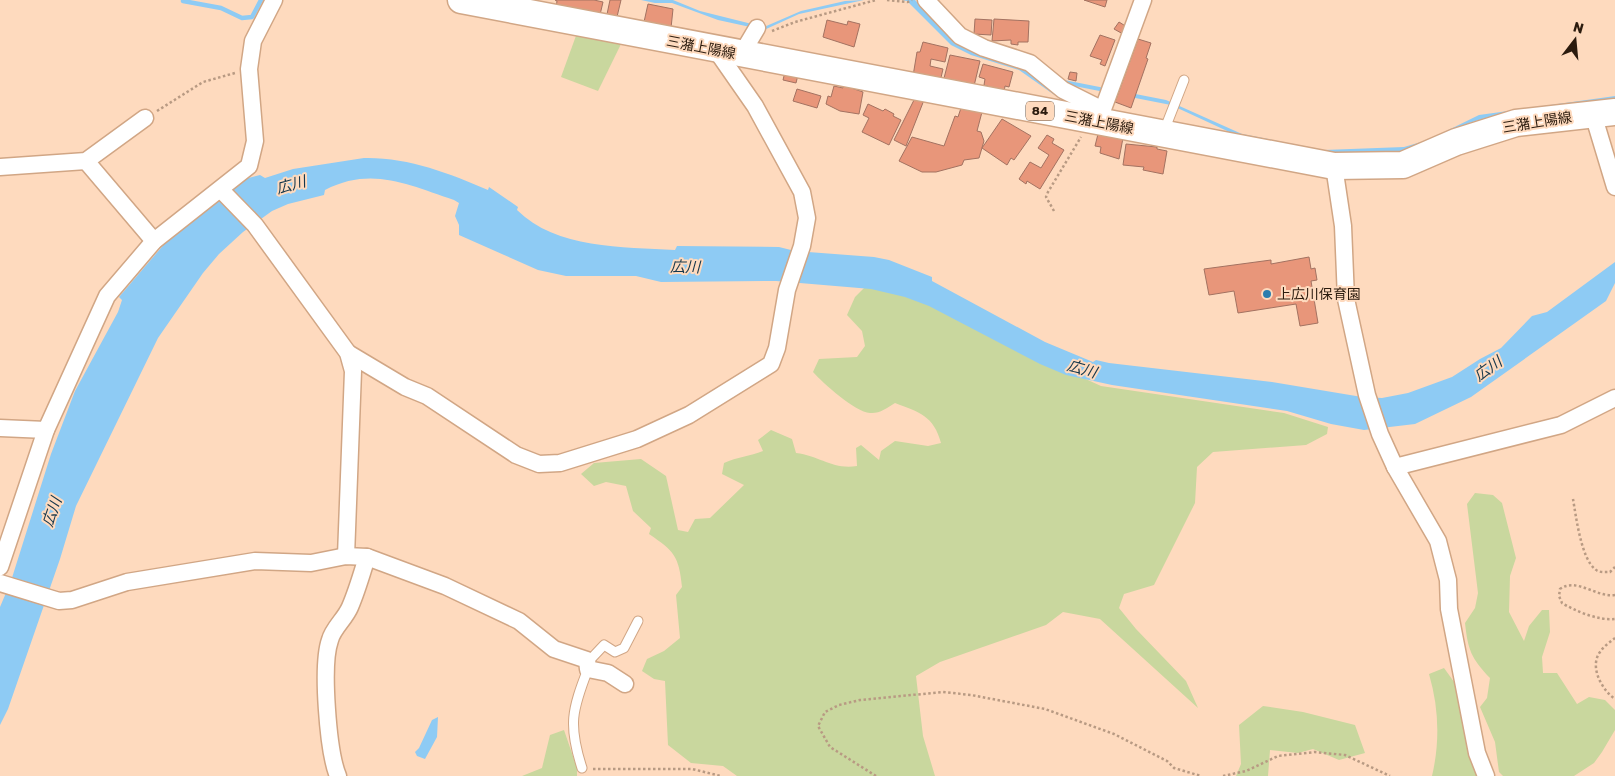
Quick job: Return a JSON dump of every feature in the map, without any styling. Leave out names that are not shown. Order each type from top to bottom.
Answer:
[{"type":"main road","name":"三潴上陽線","points":[[461,0],[547,8],[716,50],[750,41],[1098,118],[1165,127],[1334,166],[1403,165],[1456,142],[1516,123],[1604,113]]},
{"type":"street","points":[[0,567],[46,430],[107,296],[154,241],[223,192],[249,166],[254,141],[249,68],[253,41],[274,0]]},
{"type":"street","points":[[926,0],[960,36],[984,48],[1030,63],[1098,118],[1143,0]]},
{"type":"street","points":[[348,353],[406,387],[427,396],[516,455],[539,464],[560,463],[637,439],[689,415],[771,364],[777,348],[787,290],[802,246],[807,218],[802,192],[755,106],[716,50]]},
{"type":"street","points":[[1604,113],[1615,187]]},
{"type":"street","points":[[0,167],[86,161],[145,118]]},
{"type":"street","points":[[86,161],[154,241]]},
{"type":"street","points":[[1334,166],[1344,226],[1346,298],[1367,394],[1380,434],[1395,467],[1438,541],[1448,580],[1449,609],[1477,753],[1486,776]]},
{"type":"street","points":[[223,192],[256,225],[348,353],[353,370],[346,556]]},
{"type":"street","points":[[1395,467],[1561,425],[1615,398]]},
{"type":"street","points":[[0,428],[46,430]]},
{"type":"street","points":[[4,585],[59,601],[72,600],[127,582],[245,563],[311,563],[346,556],[368,557],[444,586],[519,621],[554,649],[587,660],[588,666],[608,673],[625,684]]},
{"type":"street","points":[[338,776],[334,765],[330,738],[326,657],[330,638],[349,608],[368,557]]},
{"type":"lane","points":[[1165,127],[1184,80]]},
{"type":"lane","points":[[582,768],[575,745],[572,724],[576,702],[588,666],[604,645],[615,652],[624,648],[638,621]]},
{"type":"path","points":[[750,41],[795,22],[876,0]]},
{"type":"path","points":[[886,0],[908,2],[912,0]]},
{"type":"path","points":[[145,118],[203,82],[249,68]]},
{"type":"path","points":[[1054,211],[1046,197],[1048,192],[1098,118]]},
{"type":"path","points":[[1572,499],[1583,546],[1590,562],[1595,569],[1602,572],[1610,572],[1615,567]]},
{"type":"path","points":[[1615,595],[1605,596],[1574,585],[1566,585],[1560,589],[1559,596],[1562,603],[1576,610],[1599,617],[1615,619]]},
{"type":"path","points":[[1615,638],[1599,653],[1597,673],[1602,686],[1615,699]]},
{"type":"path","points":[[876,776],[830,747],[818,726],[825,712],[860,700],[943,692],[971,695],[1045,709],[1114,734],[1167,761],[1174,768],[1201,776]]},
{"type":"path","points":[[1224,776],[1246,771],[1278,756],[1315,752],[1344,755],[1390,776]]},
{"type":"path","points":[[582,768],[692,770],[720,776]]},
{"type":"green space","points":[[577,33],[622,42],[598,91],[561,77]]},
{"type":"green space","points":[[870,282],[1008,335],[1046,361],[1101,386],[1284,413],[1328,427],[1327,434],[1306,445],[1213,452],[1197,467],[1195,503],[1154,585],[1124,594],[1119,608],[1136,629],[1186,681],[1198,708],[1100,619],[1063,612],[1046,625],[940,662],[916,676],[923,736],[935,776],[737,776],[723,766],[691,763],[668,745],[665,681],[654,679],[642,671],[647,659],[664,651],[680,638],[676,595],[682,587],[677,561],[670,550],[649,534],[651,528],[633,511],[626,486],[606,482],[594,486],[581,474],[594,463],[641,459],[666,476],[678,530],[688,532],[695,519],[710,518],[744,485],[722,474],[724,463],[763,451],[758,440],[771,430],[792,439],[796,453],[848,467],[857,466],[856,448],[861,445],[879,460],[881,451],[895,441],[928,446],[941,443],[930,421],[918,412],[895,403],[877,413],[870,413],[856,408],[813,372],[819,359],[857,357],[865,346],[862,331],[847,315],[855,297]]},
{"type":"green space","points":[[1475,493],[1493,495],[1502,503],[1516,558],[1510,576],[1509,612],[1524,641],[1529,626],[1542,610],[1549,610],[1550,632],[1542,657],[1543,673],[1557,673],[1577,704],[1589,697],[1605,700],[1615,710],[1615,730],[1602,752],[1594,763],[1574,776],[1503,776],[1499,772],[1495,742],[1480,707],[1487,698],[1490,678],[1478,665],[1472,653],[1465,623],[1475,608],[1478,593],[1467,504]]},
{"type":"green space","points":[[1444,668],[1457,686],[1492,776],[1432,776],[1435,763],[1437,725],[1435,700],[1429,674]]},
{"type":"green space","points":[[1263,706],[1303,712],[1355,725],[1365,753],[1339,760],[1313,749],[1298,753],[1270,750],[1268,776],[1236,776],[1241,764],[1239,725]]},
{"type":"green space","points":[[564,730],[577,768],[577,776],[522,776],[542,768],[550,735]]},
{"type":"water","points":[[641,0],[673,0],[700,11],[764,27],[801,11],[845,1],[864,0],[799,14],[764,30],[718,20],[672,3],[655,3]]},
{"type":"water","points":[[902,0],[915,0],[955,40],[1021,67],[1041,79],[1064,80],[1166,100],[1242,134],[1324,150],[1404,147],[1428,140],[1479,115],[1615,96],[1615,101],[1489,117],[1469,123],[1422,147],[1410,151],[1348,155],[1238,136],[1171,105],[1069,85],[1089,108],[1063,101],[1019,70],[971,55],[951,45],[907,1]]},
{"type":"water","name":"広川","points":[[364,158],[380,158],[412,163],[443,172],[488,190],[489,187],[518,207],[517,210],[533,223],[570,239],[634,248],[675,250],[677,246],[779,247],[795,251],[874,257],[889,260],[932,277],[932,281],[1045,342],[1093,362],[1096,360],[1272,382],[1362,397],[1382,398],[1408,393],[1452,377],[1501,348],[1532,316],[1547,312],[1615,262],[1615,283],[1606,301],[1471,397],[1415,424],[1364,430],[1331,424],[1287,411],[1112,385],[1066,375],[1040,364],[929,306],[905,297],[871,289],[776,281],[661,282],[636,276],[566,276],[538,270],[459,235],[459,225],[455,216],[459,203],[454,200],[390,180],[359,179],[342,183],[325,190],[324,195],[288,204],[272,211],[243,232],[219,254],[203,273],[158,338],[76,506],[60,559],[8,709],[0,725],[0,607],[11,581],[51,454],[75,391],[118,312],[122,300],[119,297],[172,235],[245,179],[260,175],[265,178],[293,169]]},
{"type":"water","points":[[438,717],[437,737],[425,759],[417,756],[415,752],[419,748],[432,720]]},
{"type":"building","points":[[555,0],[594,0],[603,2],[599,19],[556,8],[557,1]]},
{"type":"building","points":[[610,0],[621,0],[616,21],[606,19]]},
{"type":"building","points":[[1084,0],[1107,0],[1105,7]]},
{"type":"building","points":[[648,4],[673,9],[671,28],[644,22]]},
{"type":"building","points":[[975,19],[992,20],[991,35],[974,34]]},
{"type":"building","points":[[994,19],[1029,21],[1028,42],[1018,42],[1018,45],[1011,44],[1011,40],[992,41]]},
{"type":"building","points":[[827,20],[847,25],[848,21],[860,24],[854,47],[823,37]]},
{"type":"building","points":[[1119,22],[1127,27],[1123,34],[1114,29]]},
{"type":"building","points":[[1100,35],[1115,40],[1105,66],[1100,64],[1102,60],[1090,56]]},
{"type":"building","points":[[1138,39],[1151,43],[1146,58],[1148,59],[1131,108],[1115,102]]},
{"type":"building","points":[[923,42],[948,48],[945,62],[931,59],[930,66],[943,69],[940,82],[913,76],[917,52],[920,52]]},
{"type":"building","points":[[950,55],[980,61],[974,86],[943,82]]},
{"type":"building","points":[[983,64],[1013,72],[1009,87],[1005,86],[1004,92],[984,85],[985,79],[979,77]]},
{"type":"building","points":[[785,72],[798,75],[796,83],[783,80]]},
{"type":"building","points":[[1070,72],[1077,73],[1076,81],[1068,79]]},
{"type":"building","points":[[843,85],[863,92],[859,114],[840,111],[826,104],[828,96],[831,97],[834,86],[843,88]]},
{"type":"building","points":[[797,89],[821,96],[817,108],[793,101]]},
{"type":"building","points":[[916,96],[924,100],[906,146],[894,140]]},
{"type":"building","points":[[868,104],[883,111],[885,109],[901,120],[889,145],[862,132],[869,118],[863,115]]},
{"type":"building","points":[[962,105],[982,112],[977,131],[981,132],[984,141],[979,158],[964,160],[962,165],[936,172],[922,172],[899,161],[912,137],[944,146],[955,116],[958,117]]},
{"type":"building","points":[[1002,119],[1031,136],[1014,160],[1011,158],[1007,165],[982,148]]},
{"type":"building","points":[[1098,134],[1123,138],[1119,159],[1100,153],[1101,147],[1095,146]]},
{"type":"building","points":[[1047,135],[1054,139],[1052,143],[1064,150],[1040,189],[1027,181],[1026,184],[1019,179],[1030,162],[1041,168],[1049,155],[1038,148]]},
{"type":"building","points":[[1126,144],[1157,147],[1157,149],[1167,151],[1163,174],[1143,170],[1144,167],[1123,165]]},
{"type":"building","points":[[1309,257],[1311,269],[1315,268],[1317,280],[1311,281],[1318,323],[1300,326],[1296,304],[1238,313],[1234,291],[1209,295],[1204,269],[1271,260],[1271,264]]},
{"type":"waterway","points":[[183,1],[221,8],[242,18],[252,17],[261,0]]},
{"type":"place","name":"上広川保育園","points":[[1267,294]]}]
